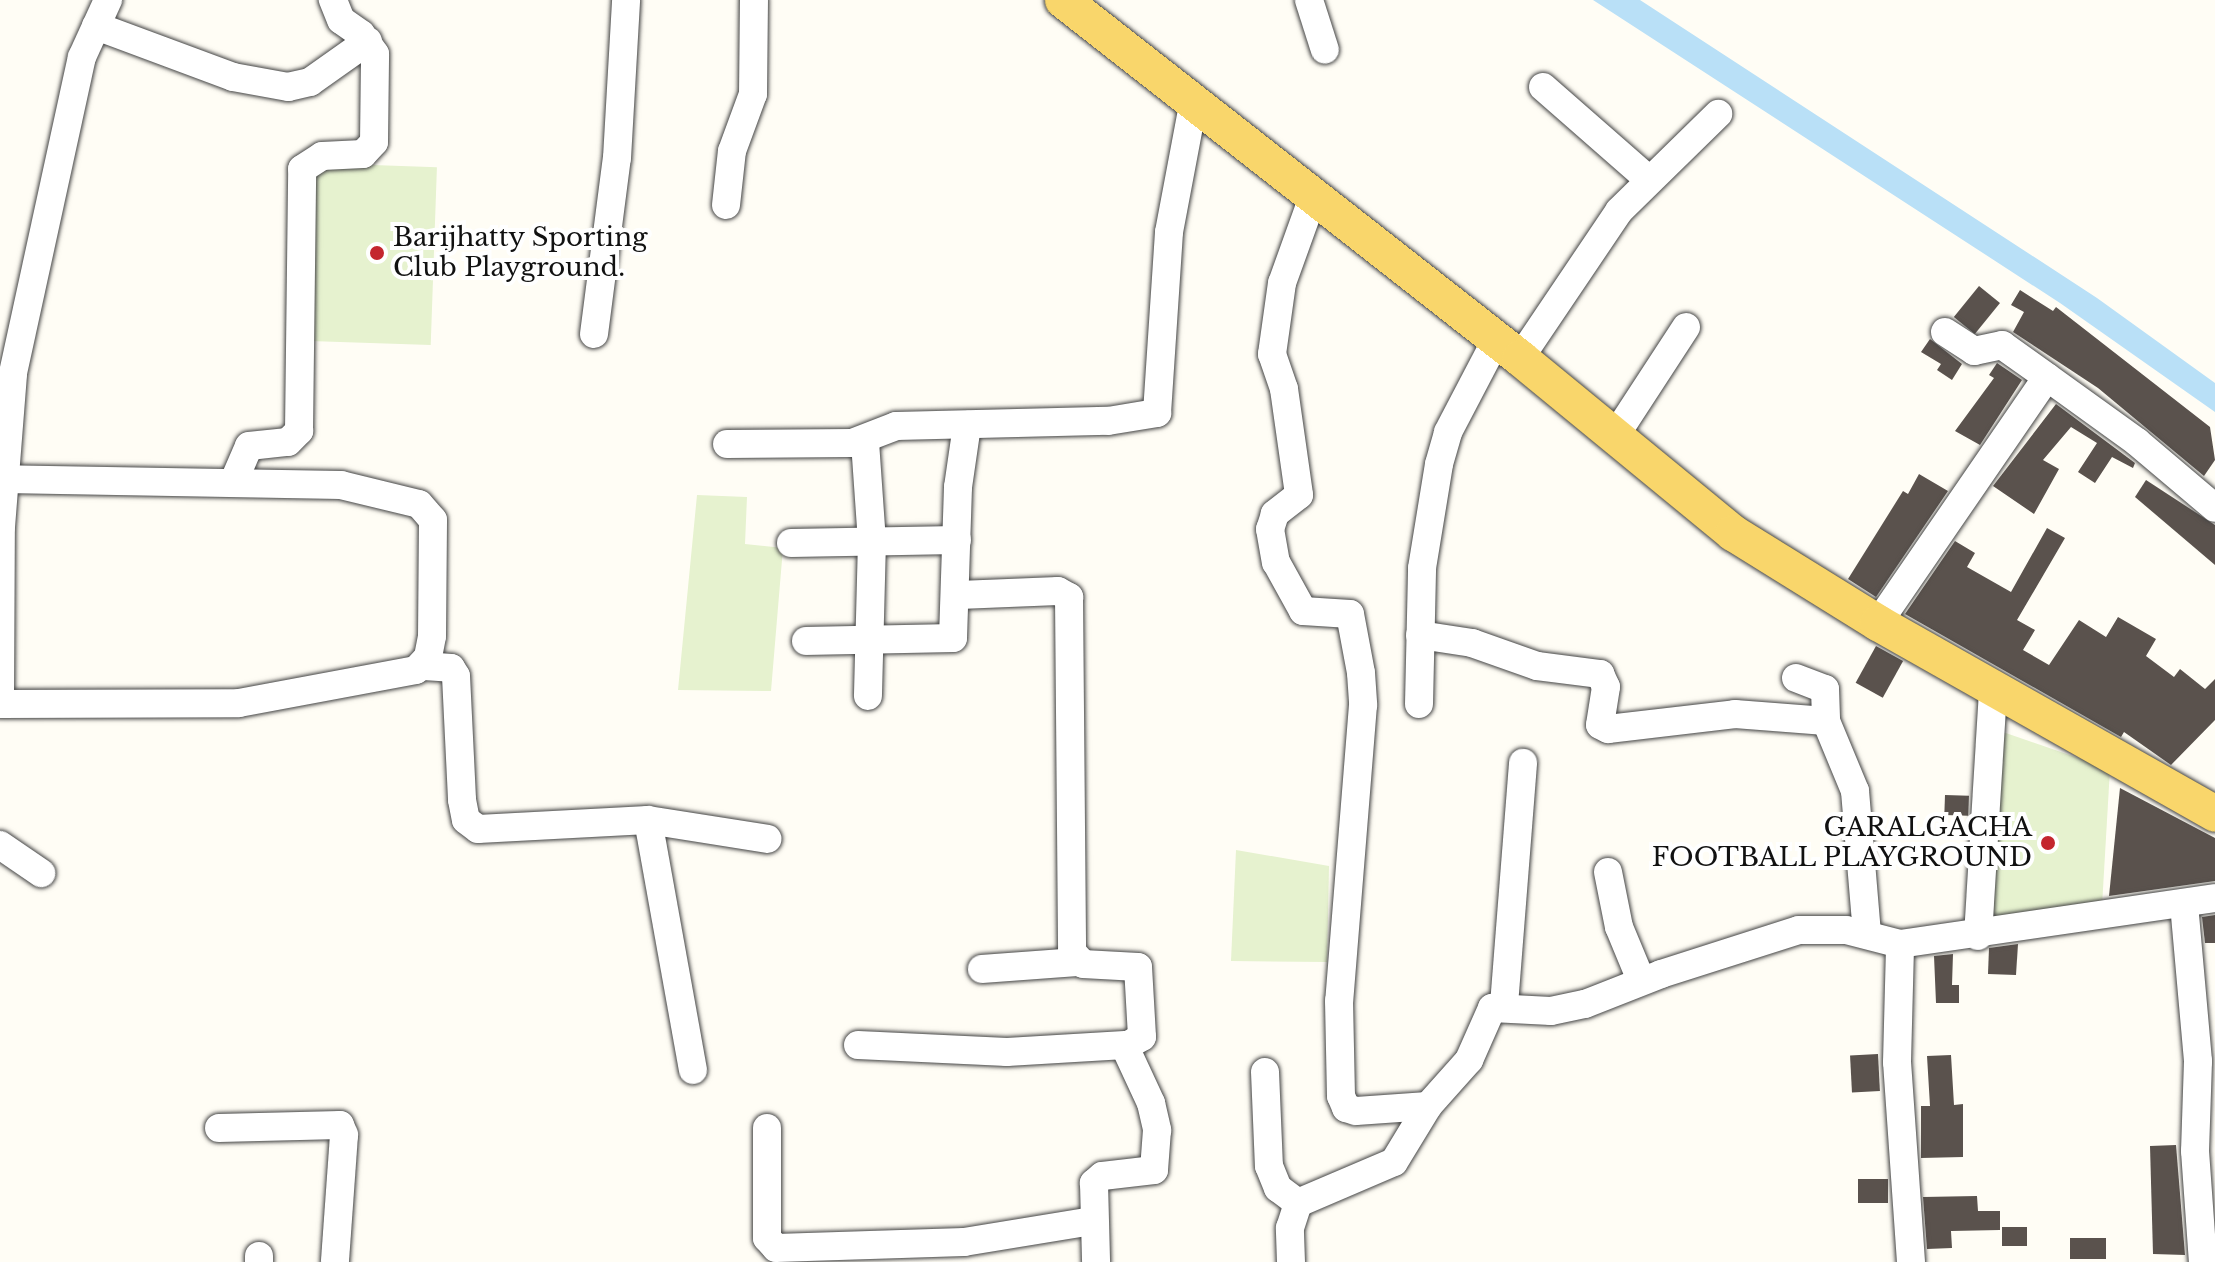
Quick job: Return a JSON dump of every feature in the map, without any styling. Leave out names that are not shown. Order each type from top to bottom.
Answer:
[{"type":"main road","points":[[1063,0],[1508,349],[1733,533],[1878,623],[2215,814]]},
{"type":"street","points":[[0,696],[4,416],[64,129],[96,26],[108,0]]},
{"type":"street","points":[[233,483],[249,446],[288,442],[299,431],[300,179],[312,158],[363,154],[372,148],[378,66],[368,41],[341,20],[333,0]]},
{"type":"street","points":[[594,334],[617,158],[626,0]]},
{"type":"street","points":[[726,205],[732,151],[753,94],[754,0]]},
{"type":"street","points":[[1309,0],[1325,50]]},
{"type":"street","points":[[96,26],[233,77],[288,87],[310,82],[368,41]]},
{"type":"street","points":[[1543,87],[1648,179]]},
{"type":"street","points":[[727,444],[865,442],[896,426],[1108,421],[1157,413],[1169,232],[1193,105]]},
{"type":"street","points":[[1419,704],[1422,568],[1439,464],[1448,432],[1508,349],[1648,179],[1718,114]]},
{"type":"street","points":[[1313,197],[1282,283],[1272,354],[1284,389],[1299,495],[1275,514],[1270,529],[1276,562],[1303,611],[1350,614],[1361,673],[1363,705],[1339,1001],[1341,1096],[1346,1108],[1356,1111],[1428,1106]]},
{"type":"street","points":[[1615,436],[1686,327]]},
{"type":"street","points":[[1945,332],[1974,351],[2002,345],[2137,442],[2215,508]]},
{"type":"street","points":[[1878,623],[2047,377]]},
{"type":"street","points":[[806,641],[949,641],[957,628],[957,540],[967,425]]},
{"type":"street","points":[[865,442],[872,541],[868,696]]},
{"type":"street","points":[[4,479],[355,487],[428,510],[433,520],[432,636],[424,666]]},
{"type":"street","points":[[791,543],[957,540]]},
{"type":"street","points":[[959,595],[1058,591],[1069,597],[1068,823],[1071,943],[1077,962]]},
{"type":"street","points":[[1420,635],[1490,648],[1537,666],[1600,674],[1606,687],[1600,725],[1608,729],[1735,714],[1826,721]]},
{"type":"street","points":[[0,704],[204,706],[402,674],[424,666],[451,668],[456,676],[462,800],[471,825],[499,830],[648,820],[768,839]]},
{"type":"street","points":[[1796,678],[1825,689],[1826,721],[1855,791],[1867,935]]},
{"type":"street","points":[[1978,936],[1993,688]]},
{"type":"street","points":[[1504,1005],[1523,763]]},
{"type":"street","points":[[648,820],[693,1070]]},
{"type":"street","points":[[0,845],[41,873]]},
{"type":"street","points":[[1608,872],[1619,927],[1641,980]]},
{"type":"street","points":[[1291,1262],[1290,1228],[1298,1203],[1394,1162],[1428,1106],[1458,1078],[1492,1008],[1504,1005],[1566,1009],[1641,980],[1799,930],[1821,928],[1900,944],[1978,936],[2215,898]]},
{"type":"street","points":[[2184,904],[2198,1061],[2195,1151],[2203,1262]]},
{"type":"street","points":[[1900,944],[1897,1062],[1911,1262]]},
{"type":"street","points":[[858,1045],[1007,1052],[1125,1045],[1142,1037],[1138,967],[1077,962],[982,969]]},
{"type":"street","points":[[1096,1262],[1092,1221],[1095,1180],[1145,1174],[1156,1166],[1156,1117],[1125,1045]]},
{"type":"street","points":[[1265,1072],[1269,1166],[1278,1188],[1298,1203]]},
{"type":"street","points":[[219,1128],[340,1125],[344,1135],[335,1262]]},
{"type":"street","points":[[767,1128],[767,1238],[776,1248],[964,1242],[1092,1221]]},
{"type":"green space","name":"Barijhatty Sporting Club Playground.","points":[[316,163],[437,167],[431,345],[310,341]]},
{"type":"green space","points":[[697,495],[747,497],[745,544],[783,548],[771,691],[678,690]]},
{"type":"green space","name":"GARALGACHA FOOTBALL PLAYGROUND","points":[[2000,731],[2110,769],[2102,906],[1998,920],[1987,902]]},
{"type":"green space","points":[[1236,850],[1329,866],[1327,962],[1231,961]]},
{"type":"water","points":[[1593,0],[1640,0],[2097,298],[2215,383],[2215,412],[2060,303]]},
{"type":"building","points":[[1979,286],[2000,303],[1975,334],[1954,317]]},
{"type":"building","points":[[2020,290],[2053,311],[2056,307],[2210,427],[2215,460],[2204,476],[2098,388],[2013,332],[2024,312],[2011,305]]},
{"type":"building","points":[[1930,339],[1962,364],[1952,380],[1937,370],[1941,364],[1921,352]]},
{"type":"building","points":[[1997,363],[2022,380],[1980,445],[1955,431],[1994,378],[1989,375]]},
{"type":"building","points":[[2056,404],[2135,463],[2133,468],[2112,457],[2095,483],[2078,472],[2097,443],[2071,427],[2043,460],[2059,469],[2034,514],[1993,486]]},
{"type":"building","points":[[1919,474],[1948,491],[1876,597],[1848,579],[1903,491],[1908,494]]},
{"type":"building","points":[[2146,480],[2215,525],[2215,565],[2135,497]]},
{"type":"building","points":[[2047,528],[2065,538],[2017,620],[2035,630],[2023,650],[2049,665],[2079,620],[2106,637],[2118,617],[2156,639],[2146,656],[2174,677],[2180,669],[2205,689],[2215,679],[2215,720],[2171,765],[2124,732],[2121,737],[1905,614],[1955,541],[1975,553],[1967,567],[2011,592]]},
{"type":"building","points":[[1876,646],[1903,661],[1883,698],[1856,683]]},
{"type":"building","points":[[2120,788],[2215,838],[2215,881],[2109,896]]},
{"type":"building","points":[[1945,795],[1969,796],[1968,816],[1944,815]]},
{"type":"building","points":[[2215,915],[2215,943],[2205,943],[2202,917]]},
{"type":"building","points":[[2018,944],[2016,975],[1988,974],[1989,948]]},
{"type":"building","points":[[1953,954],[1952,985],[1959,985],[1959,1003],[1936,1003],[1934,956]]},
{"type":"building","points":[[1878,1054],[1880,1091],[1852,1092],[1850,1055]]},
{"type":"building","points":[[1951,1055],[1954,1105],[1963,1104],[1963,1157],[1921,1158],[1921,1106],[1930,1106],[1927,1056]]},
{"type":"building","points":[[2176,1145],[2185,1255],[2153,1254],[2150,1146]]},
{"type":"building","points":[[1858,1179],[1888,1179],[1888,1203],[1858,1203]]},
{"type":"building","points":[[1977,1196],[1978,1211],[2000,1211],[2000,1230],[1951,1231],[1952,1248],[1927,1249],[1923,1197]]},
{"type":"building","points":[[2002,1227],[2027,1227],[2027,1246],[2002,1246]]},
{"type":"building","points":[[2070,1238],[2106,1238],[2106,1259],[2070,1259]]},
{"type":"place","name":"Barijhatty Sporting Club Playground.","points":[[377,253]]},
{"type":"place","name":"GARALGACHA FOOTBALL PLAYGROUND","points":[[2048,843]]}]
